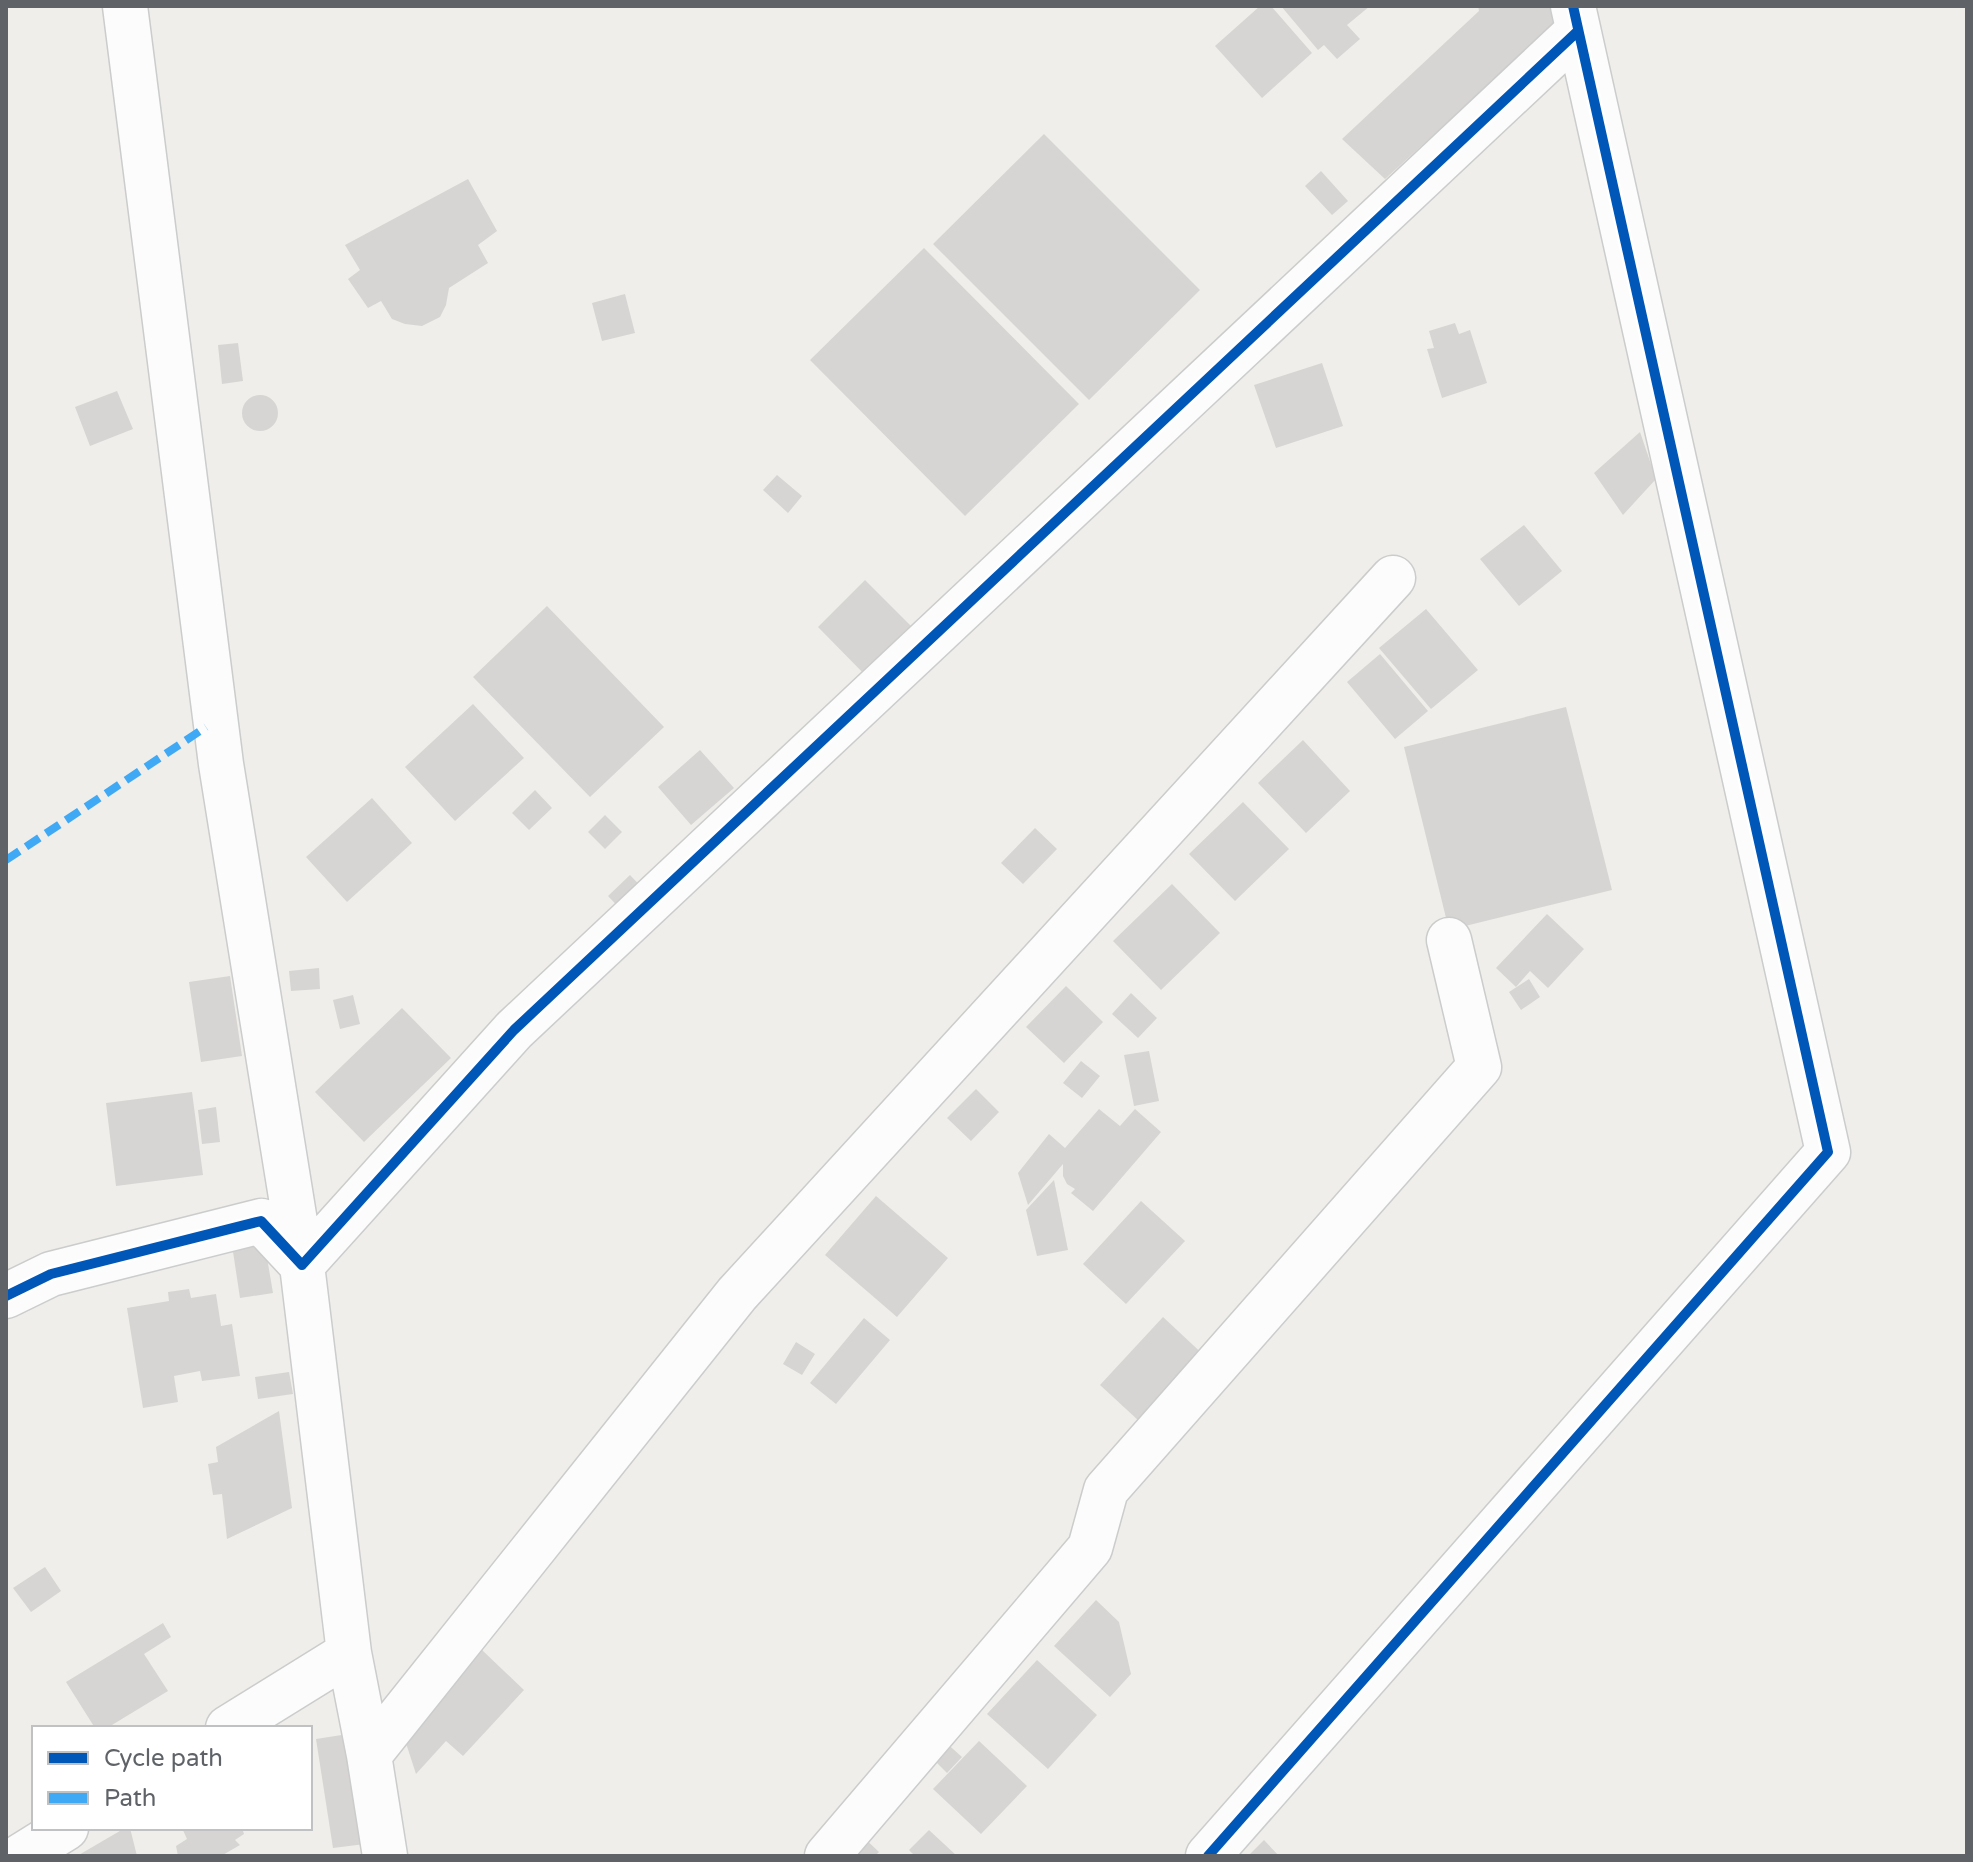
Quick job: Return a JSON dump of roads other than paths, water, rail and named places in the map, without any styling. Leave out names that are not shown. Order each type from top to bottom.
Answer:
[{"type":"street","points":[[125,6],[221,764],[302,1265],[349,1653],[385,1856]]},
{"type":"street","points":[[302,1265],[514,1030],[1575,18]]},
{"type":"street","points":[[1208,1856],[1828,1152],[1575,18]]},
{"type":"street","points":[[369,1755],[737,1294],[1393,578]]},
{"type":"street","points":[[827,1856],[1090,1548],[1106,1490],[1479,1067],[1449,940]]},
{"type":"street","points":[[6,1296],[51,1274],[261,1221],[302,1265]]},
{"type":"street","points":[[231,1726],[349,1653]]},
{"type":"street","points":[[21,1856],[63,1830]]}]
